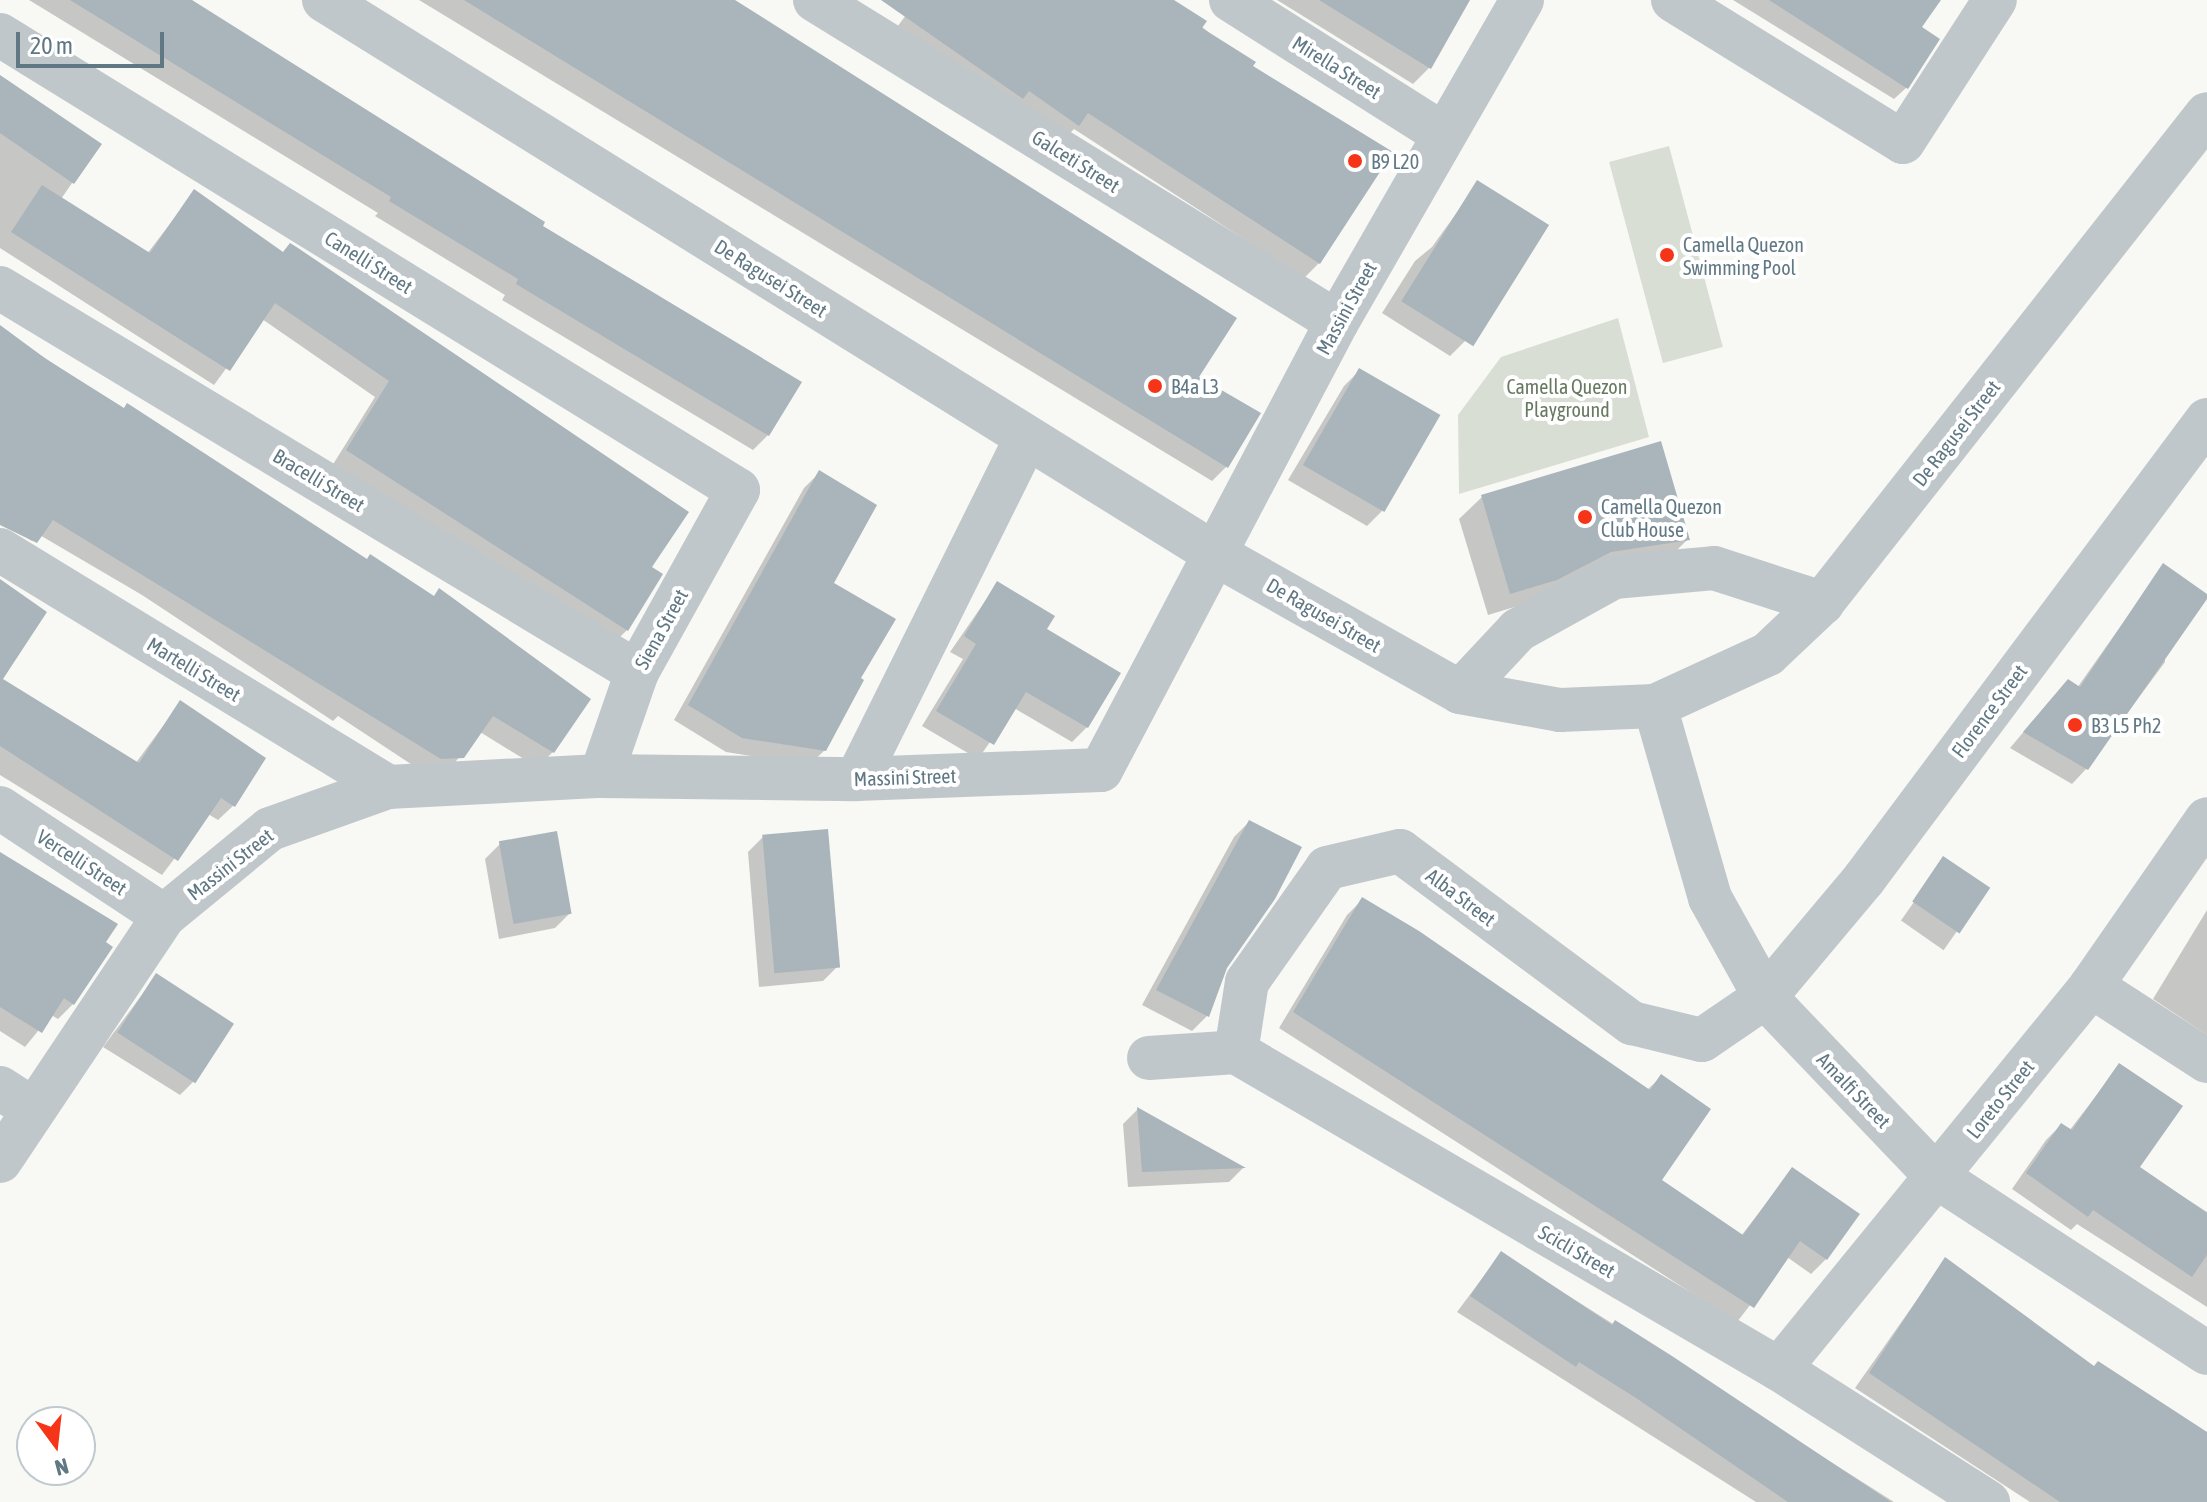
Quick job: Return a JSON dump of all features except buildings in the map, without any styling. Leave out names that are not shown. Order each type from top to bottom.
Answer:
[{"type":"street","name":"De Ragusei Street","points":[[324,0],[1215,554],[1460,692],[1560,710],[1655,706],[1768,654],[1822,603],[2207,114]]},
{"type":"street","name":"Galceti Street","points":[[815,0],[1337,322]]},
{"type":"street","name":"Mirella Street","points":[[1231,0],[1443,134]]},
{"type":"street","name":"Massini Street","points":[[0,1161],[17,1099],[164,916],[270,829],[388,787],[601,776],[857,779],[1101,770],[1337,322],[1522,0]]},
{"type":"street","points":[[1673,0],[1903,142],[1995,0]]},
{"type":"street","name":"Canelli Street","points":[[0,35],[738,490]]},
{"type":"street","name":"Bracelli Street","points":[[0,288],[637,672]]},
{"type":"street","name":"Florence Street","points":[[1765,997],[1864,879],[2207,420]]},
{"type":"street","points":[[857,779],[1026,438]]},
{"type":"street","name":"Siena Street","points":[[601,776],[637,672],[738,490]]},
{"type":"street","name":"Martelli Street","points":[[0,550],[388,787]]},
{"type":"street","points":[[1460,692],[1518,630],[1614,577],[1714,568],[1822,603]]},
{"type":"street","name":"Amalfi Street","points":[[1655,706],[1710,898],[1765,997],[1937,1177],[2207,1353]]},
{"type":"street","name":"Vercelli Street","points":[[0,808],[164,916]]},
{"type":"street","name":"Loreto Street","points":[[1779,1369],[2091,986],[2207,819]]},
{"type":"street","name":"Alba Street","points":[[1236,1052],[1247,982],[1327,868],[1400,851],[1632,1023],[1702,1040],[1765,997]]},
{"type":"street","points":[[2091,986],[2207,1061]]},
{"type":"street","points":[[1149,1058],[1236,1052]]},
{"type":"street","name":"Scicli Street","points":[[1236,1052],[1779,1369],[1988,1502]]},
{"type":"green space","name":"Camella Quezon Swimming Pool","points":[[1669,146],[1723,347],[1663,363],[1609,162]]},
{"type":"green space","name":"Camella Quezon Playground","points":[[1618,318],[1649,437],[1459,494],[1458,415],[1501,357]]},
{"type":"place","name":"B9 L20","points":[[1355,161]]},
{"type":"place","name":"Camella Quezon Swimming Pool","points":[[1667,255]]},
{"type":"place","name":"B4a L3","points":[[1155,386]]},
{"type":"place","name":"Camella Quezon Club House","points":[[1585,517]]},
{"type":"place","name":"B3 L5 Ph2","points":[[2075,725]]}]
